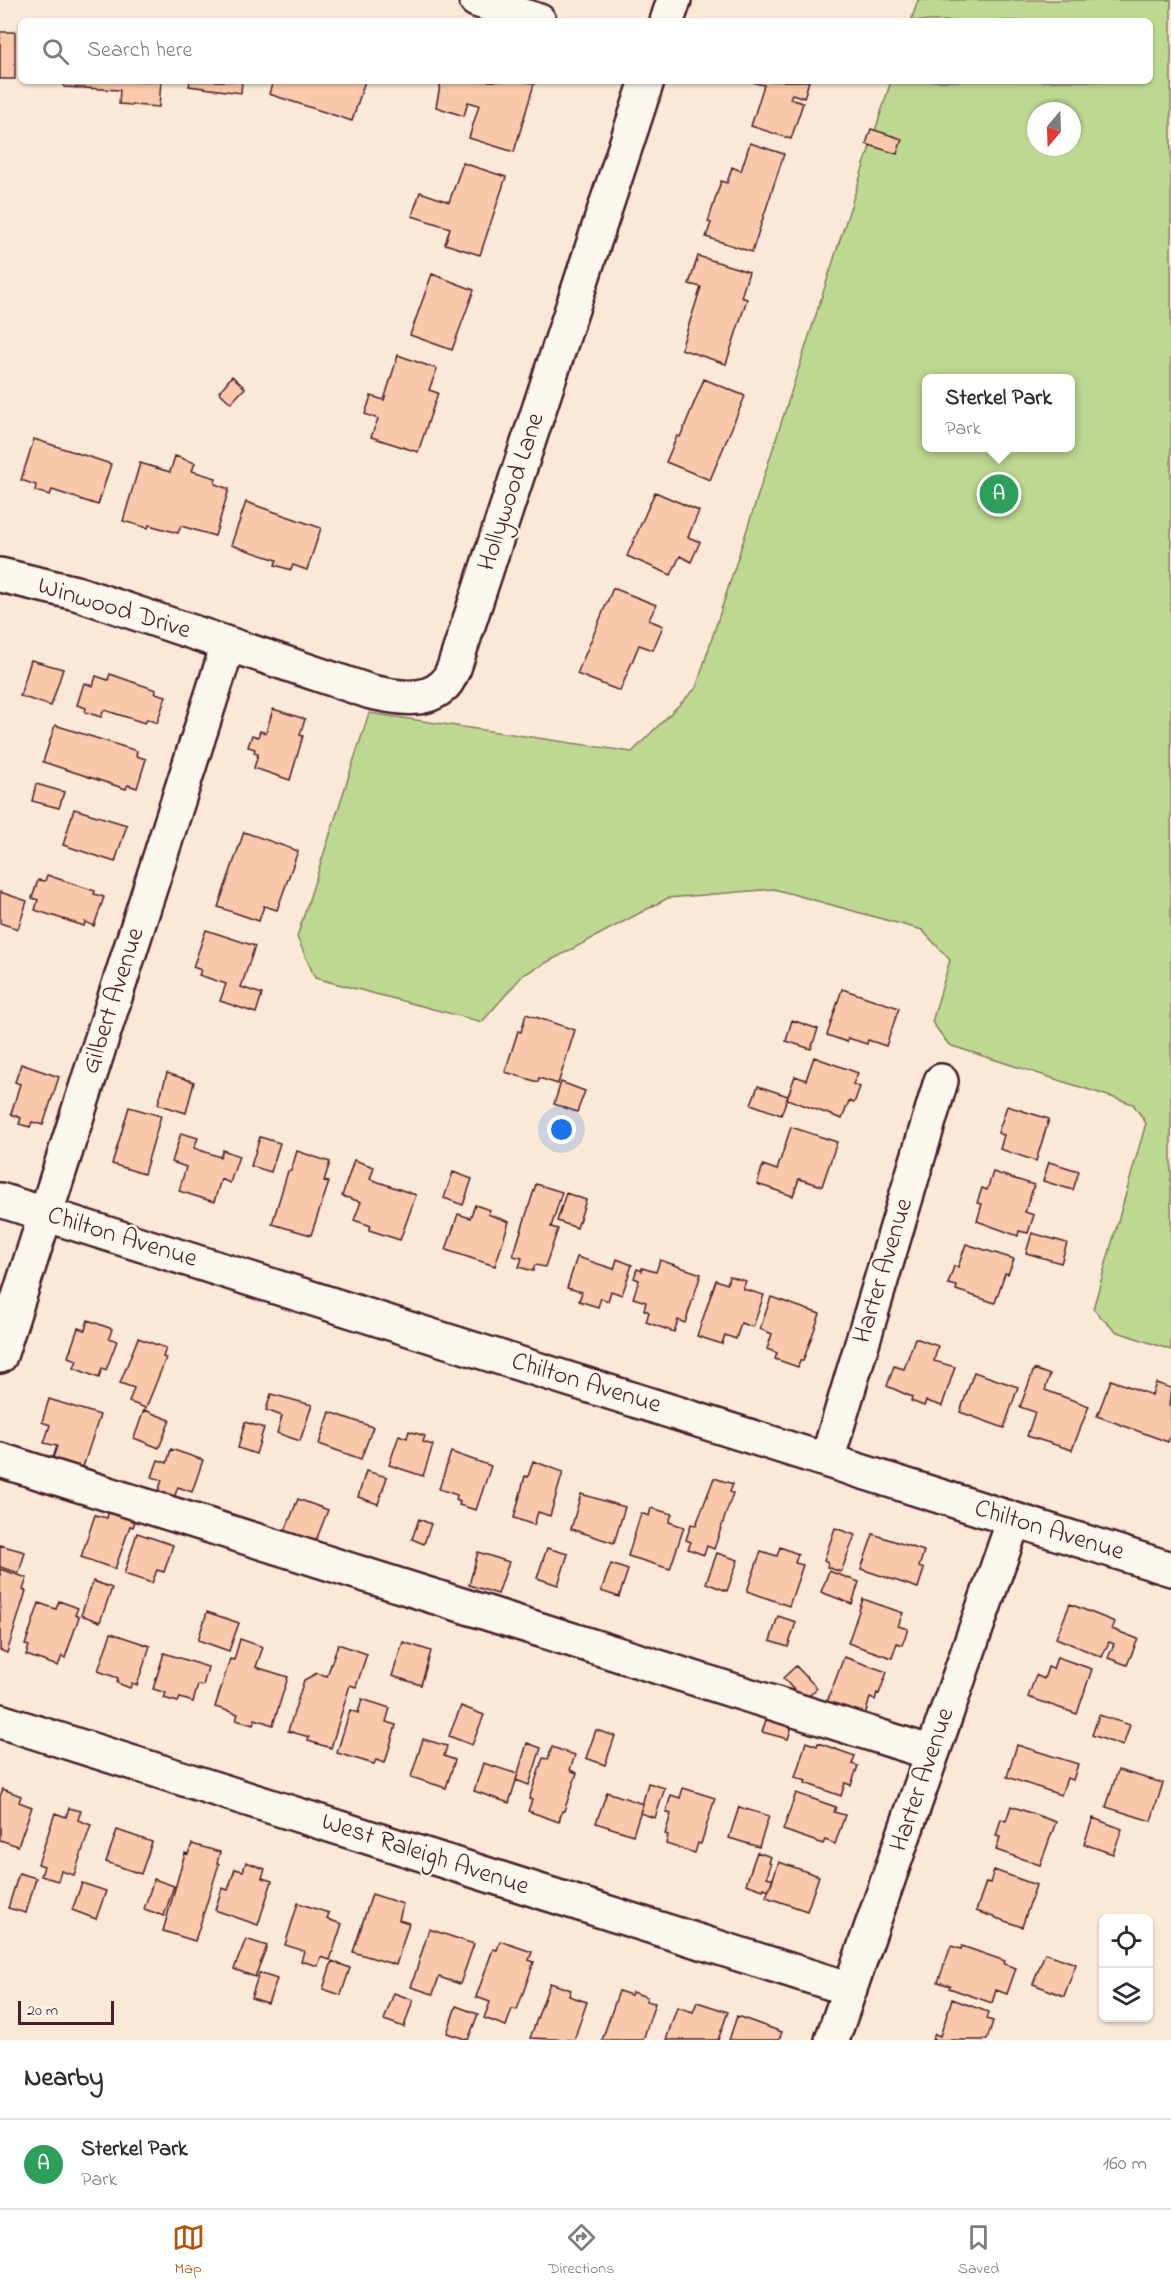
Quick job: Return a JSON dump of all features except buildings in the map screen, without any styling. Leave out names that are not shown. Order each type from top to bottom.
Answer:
[{"type":"street","points":[[476,0],[530,18]]},
{"type":"street","points":[[668,18],[674,0]]},
{"type":"street","name":"Hollywood Lane","points":[[228,645],[394,697],[412,698],[431,693],[445,684],[454,668],[646,84]]},
{"type":"street","name":"Winwood Drive","points":[[0,574],[76,593],[228,645]]},
{"type":"street","name":"Gilbert Avenue","points":[[0,1356],[228,645]]},
{"type":"street","name":"Harter Avenue","points":[[827,1460],[941,1081]]},
{"type":"street","name":"Chilton Avenue","points":[[0,1200],[1171,1569]]},
{"type":"street","points":[[0,1460],[932,1753]]},
{"type":"street","name":"Harter Avenue","points":[[832,2040],[1014,1520]]},
{"type":"street","name":"West Raleigh Avenue","points":[[0,1721],[850,1989]]},
{"type":"green space","points":[[918,0],[1171,0],[1171,1350],[1115,1331],[1093,1309],[1146,1123],[1133,1104],[949,1045],[932,1022],[950,960],[922,930],[774,889],[668,898],[523,975],[482,1022],[315,978],[297,937],[369,713],[632,752],[696,688],[890,84],[1153,84],[1153,18],[912,18]]},
{"type":"place","name":"Sterkel Park","points":[[999,494]]}]
